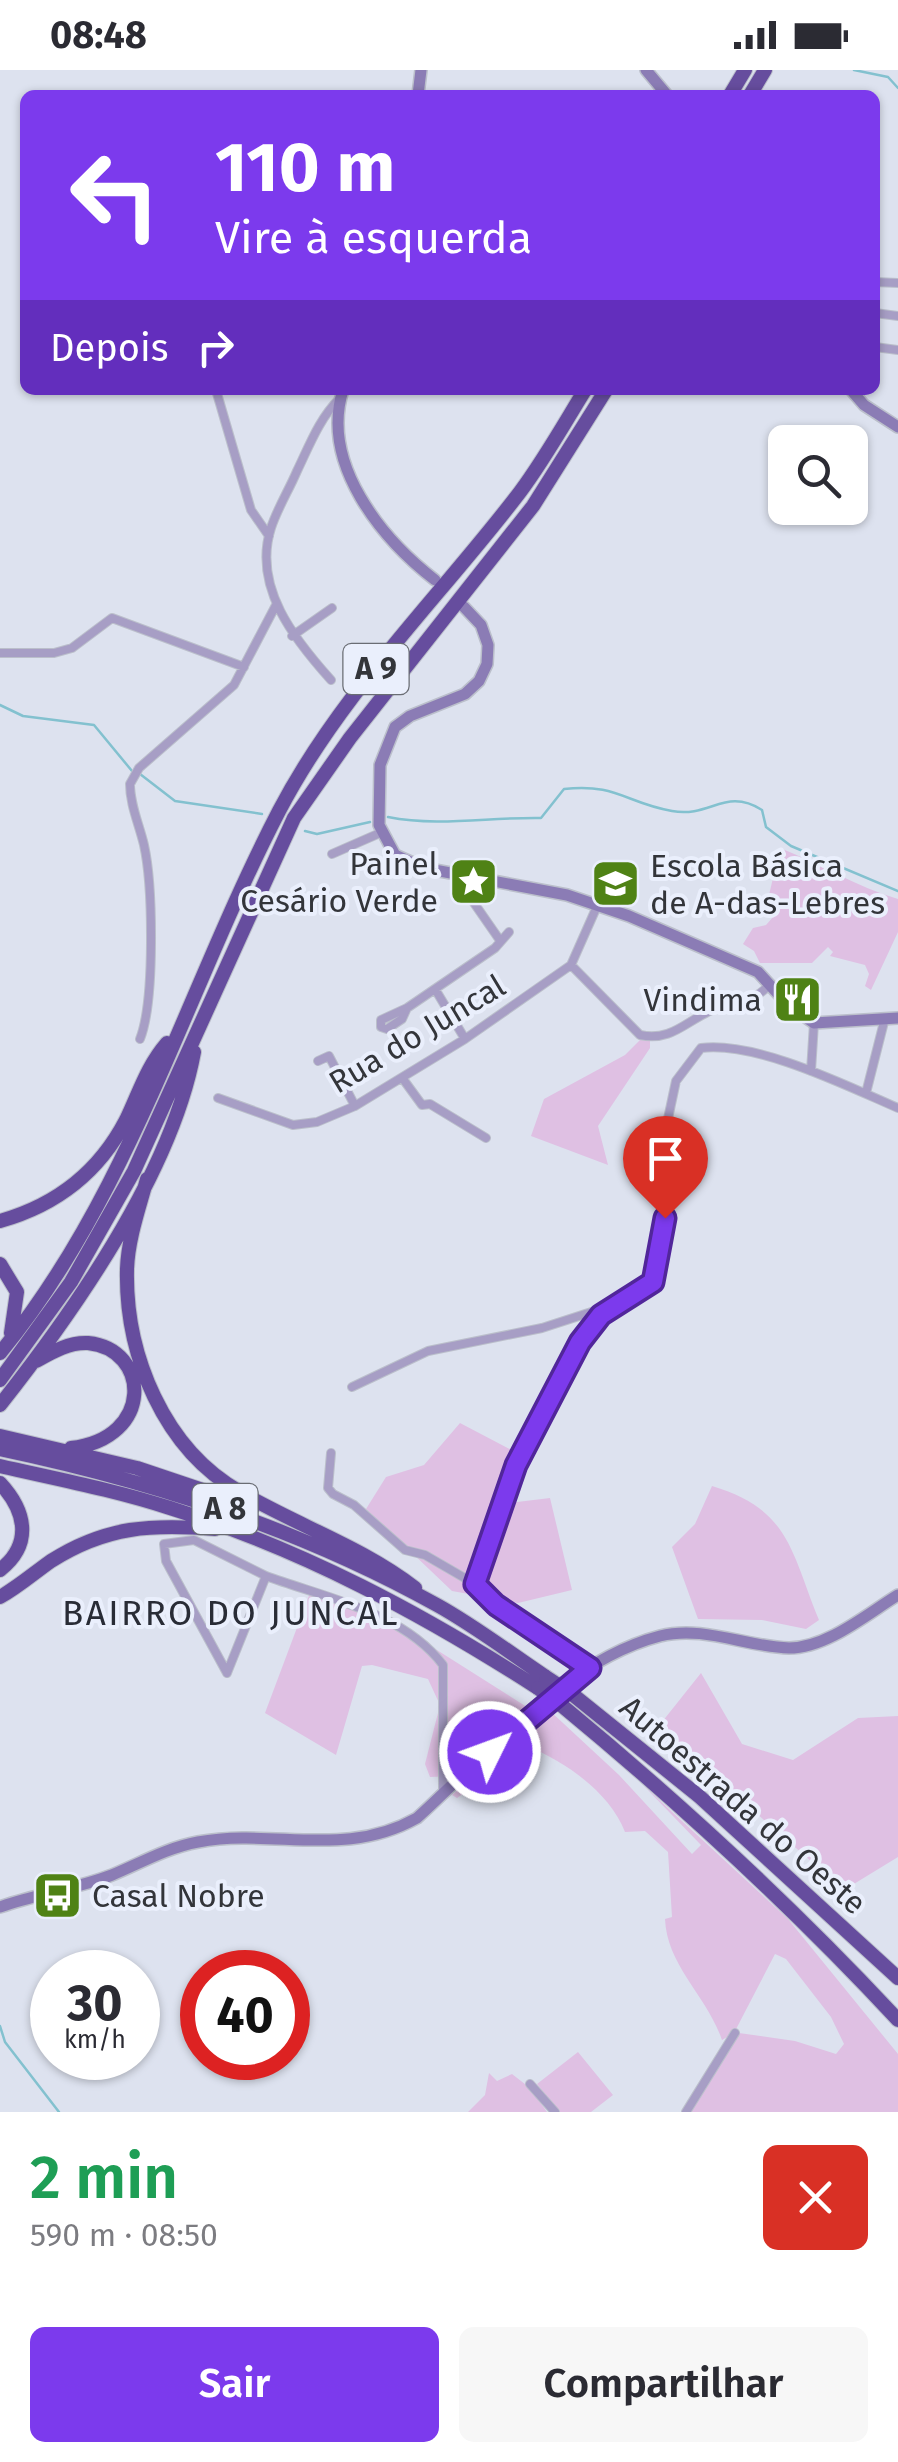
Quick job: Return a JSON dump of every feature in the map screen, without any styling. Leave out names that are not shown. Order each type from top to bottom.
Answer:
[{"type":"highway","name":"A 9","points":[[4,1349],[56,1275],[120,1159],[280,810],[331,725],[522,489],[582,395]]},
{"type":"highway","name":"A 9","points":[[0,1380],[71,1282],[134,1172],[294,818],[350,738],[533,506],[603,395]]},
{"type":"highway","points":[[0,1405],[83,1291],[147,1180],[183,1098],[199,1026]]},
{"type":"highway","points":[[0,1221],[39,1207],[86,1176],[124,1123],[154,1058],[178,1030]]},
{"type":"highway","points":[[147,1180],[127,1267],[132,1332],[149,1388],[184,1445],[214,1473],[296,1522],[390,1568],[438,1605]]},
{"type":"highway","points":[[0,1264],[16,1292],[4,1349]]},
{"type":"highway","points":[[34,1362],[60,1348],[90,1343],[110,1351],[132,1376],[134,1398],[126,1424],[104,1441],[60,1450]]},
{"type":"highway","points":[[3,1441],[137,1468],[296,1522]]},
{"type":"highway","name":"Autoestrada do Oeste","points":[[3,1441],[227,1510],[438,1605],[700,1797],[898,1978]]},
{"type":"highway","name":"Autoestrada do Oeste","points":[[0,1466],[169,1507],[236,1530],[390,1600],[542,1682]]},
{"type":"highway","points":[[0,1484],[16,1501],[23,1530],[12,1560],[0,1570]]},
{"type":"highway","points":[[0,1586],[96,1537],[142,1525],[236,1530]]},
{"type":"highway","points":[[0,1597],[48,1564]]},
{"type":"highway","name":"Autoestrada do Oeste","points":[[566,1699],[803,1918],[898,2020]]},
{"type":"highway","name":"Autoestrada do Oeste","points":[[883,2004],[898,2033]]},
{"type":"street","points":[[646,70],[663,90]]},
{"type":"street","points":[[217,395],[246,494],[269,536],[276,605],[292,636],[332,680]]},
{"type":"street","points":[[269,536],[324,414],[341,395]]},
{"type":"street","points":[[342,395],[342,441],[359,496],[380,530],[435,580]]},
{"type":"street","points":[[855,395],[864,406],[898,428]]},
{"type":"street","points":[[140,1040],[146,1024],[150,939],[146,858],[130,796],[136,772],[224,696],[276,605]]},
{"type":"street","points":[[464,606],[481,625],[488,645],[488,664],[479,681],[465,694],[395,727],[380,765],[380,833],[396,855],[424,868],[478,876],[598,904],[758,972],[814,1023],[854,1018],[884,1022],[898,1018]]},
{"type":"street","points":[[292,636],[332,608]]},
{"type":"street","points":[[0,653],[54,653],[72,648],[112,618],[244,666]]},
{"type":"street","points":[[332,854],[380,833]]},
{"type":"street","points":[[478,876],[474,902],[499,938]]},
{"type":"street","points":[[598,904],[572,965],[640,1035],[655,1038],[688,1027],[710,1010],[760,996],[769,985]]},
{"type":"street","points":[[407,1008],[495,948],[499,938],[509,932]]},
{"type":"street","name":"Rua do Juncal","points":[[218,1098],[293,1125],[318,1122],[403,1079],[572,965]]},
{"type":"street","points":[[434,989],[465,1039]]},
{"type":"street","points":[[866,1093],[884,1022]]},
{"type":"street","points":[[811,1072],[814,1023]]},
{"type":"street","points":[[475,1584],[516,1465],[580,1342],[601,1315],[653,1282],[665,1218],[663,1142],[676,1081],[686,1064],[701,1048],[729,1044],[898,1108]]},
{"type":"street","points":[[318,1061],[333,1054],[355,1106]]},
{"type":"street","points":[[403,1079],[422,1106],[430,1104],[486,1138]]},
{"type":"street","points":[[352,1387],[428,1351],[542,1328],[620,1304]]},
{"type":"street","points":[[331,1453],[328,1488],[333,1494],[354,1505],[405,1550],[425,1555],[475,1584],[496,1605],[590,1668]]},
{"type":"street","points":[[266,1576],[227,1673],[166,1562],[164,1544],[194,1540],[266,1576],[361,1608],[433,1652],[443,1665],[445,1680],[443,1794]]},
{"type":"street","points":[[0,1907],[110,1876],[165,1850],[196,1842],[230,1838],[342,1843],[364,1840],[417,1818],[590,1668],[631,1646],[688,1633],[788,1648],[811,1645],[898,1595]]},
{"type":"street","points":[[686,2112],[736,2033]]},
{"type":"street","points":[[530,2084],[554,2112]]},
{"type":"shaded area","points":[[780,848],[898,899],[898,932],[871,990],[865,986],[869,974],[865,965],[830,956],[833,952],[828,947],[812,963],[760,963],[754,951],[743,944],[753,928],[766,925],[781,908],[769,895]]},
{"type":"shaded area","points":[[640,1040],[650,1041],[650,1048],[598,1126],[608,1165],[531,1136],[544,1099],[625,1055]]},
{"type":"shaded area","points":[[460,1423],[525,1457],[509,1503],[550,1498],[572,1590],[518,1603],[452,1591],[366,1509],[386,1477],[424,1465]]},
{"type":"shaded area","points":[[712,1486],[758,1507],[773,1521],[793,1554],[819,1620],[806,1629],[762,1620],[698,1619],[672,1547],[695,1524]]},
{"type":"shaded area","points":[[310,1593],[369,1607],[530,1709],[454,1776],[430,1777],[425,1764],[440,1705],[428,1679],[362,1666],[336,1755],[265,1713]]},
{"type":"shaded area","points":[[701,1673],[742,1744],[793,1760],[858,1718],[898,1716],[898,1857],[844,1890],[658,1727]]},
{"type":"shaded area","points":[[549,1710],[619,1775],[692,1854],[701,1845],[643,1785],[788,1919],[898,2054],[898,2112],[691,2112],[739,2033],[795,2041],[836,2054],[844,2044],[831,2017],[786,1959],[775,1954],[734,2033],[722,2040],[667,1936],[665,1919],[672,1917],[668,1852],[645,1831],[625,1832],[598,1792],[558,1761],[529,1747],[457,1798],[452,1795]]},
{"type":"shaded area","points":[[578,2052],[613,2095],[591,2112],[559,2112],[537,2084]]},
{"type":"shaded area","points":[[489,2073],[497,2081],[512,2074],[530,2088],[547,2112],[468,2112],[485,2095]]},
{"type":"waterway","points":[[854,70],[888,77],[898,88]]},
{"type":"waterway","points":[[0,705],[23,716],[94,725],[132,771]]},
{"type":"waterway","points":[[140,774],[175,801],[262,814]]},
{"type":"waterway","points":[[388,817],[445,821],[541,818],[564,789],[582,788],[609,791],[672,811],[697,811],[738,801],[762,810],[766,827],[791,846],[898,891]]},
{"type":"waterway","points":[[305,831],[317,834],[370,822]]},
{"type":"waterway","points":[[0,2026],[5,2042],[59,2112]]},
{"type":"place","name":"Painel Cesário Verde","points":[[473,882]]},
{"type":"place","name":"Escola Básica de A-das-Lebres","points":[[615,884]]},
{"type":"place","name":"Vindima","points":[[797,1000]]},
{"type":"place","name":"Casal Nobre","points":[[57,1896]]},
{"type":"district","name":"BAIRRO DO JUNCAL","points":[[231,1613]]},
{"type":"route","points":[[490,1752],[590,1668],[496,1605],[475,1584],[516,1465],[580,1342],[601,1315],[653,1282],[665,1218]]}]
